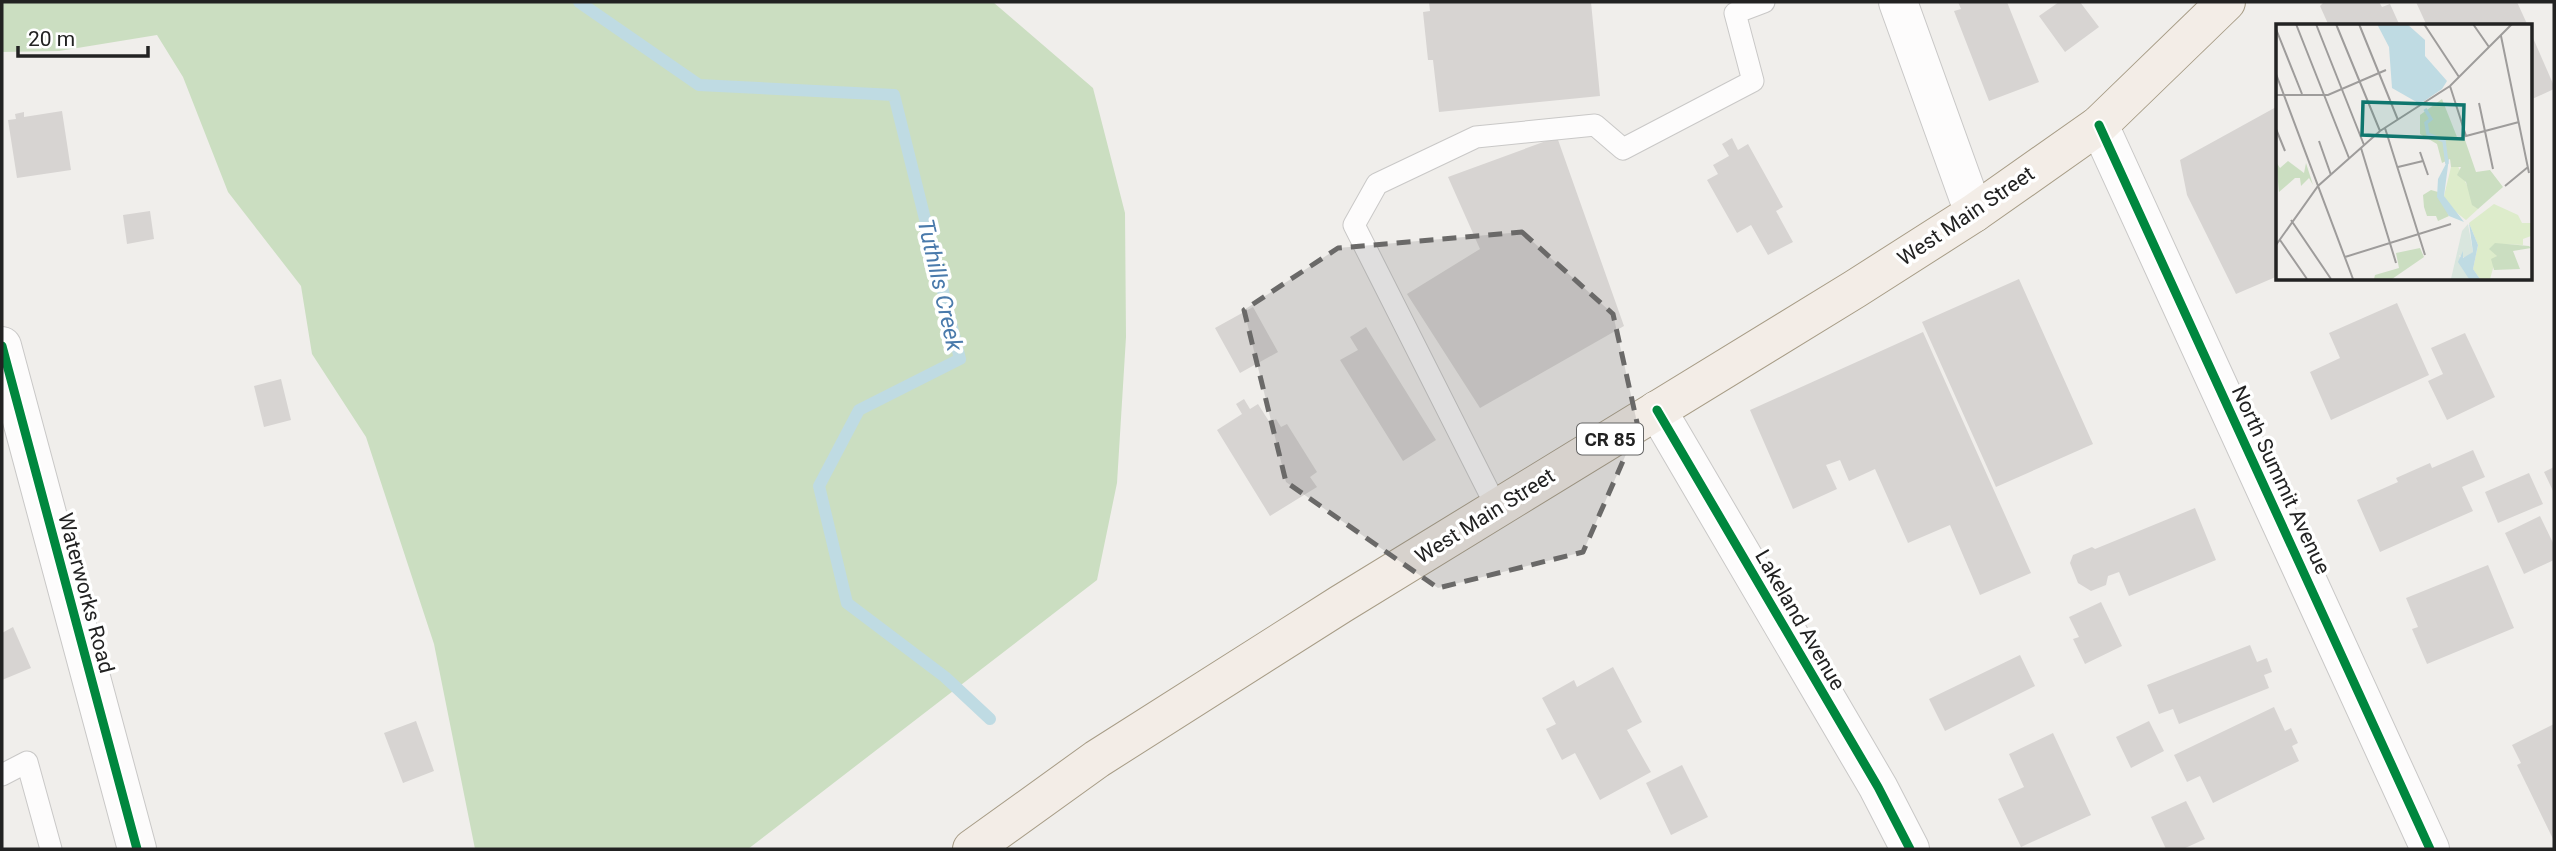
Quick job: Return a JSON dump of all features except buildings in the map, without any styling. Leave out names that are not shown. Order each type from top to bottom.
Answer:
[{"type":"main road","name":"West Main Street","points":[[972,849],[1097,759],[1974,213],[2099,125],[2226,2]]},
{"type":"street","points":[[1898,2],[1974,213]]},
{"type":"street","name":"North Summit Avenue","points":[[2099,125],[2430,849]]},
{"type":"street","name":"Waterworks Road","points":[[2,346],[135,848]]},
{"type":"street","name":"Lakeland Avenue","points":[[1657,410],[1878,786],[1910,849]]},
{"type":"lane","points":[[1497,508],[1354,225],[1377,184],[1476,137],[1595,125],[1623,149],[1753,81],[1735,13],[1764,2]]},
{"type":"lane","points":[[2,775],[27,762],[51,849]]},
{"type":"highlighted area","points":[[1522,232],[1613,314],[1638,427],[1583,552],[1438,588],[1286,482],[1244,310],[1338,248]]},
{"type":"green space","points":[[2,2],[993,2],[1093,88],[1125,213],[1126,337],[1117,483],[1097,580],[748,849],[475,849],[434,644],[366,437],[312,354],[301,286],[228,192],[183,77],[157,35],[59,51],[2,52]]},
{"type":"waterway","name":"Tuthills Creek","points":[[579,2],[699,85],[894,95],[960,359],[859,410],[819,486],[847,603],[945,677],[990,719]]},
{"type":"cycle path","points":[[2099,125],[2430,849]]},
{"type":"cycle path","points":[[2,346],[137,849]]},
{"type":"cycle path","points":[[1657,410],[1878,787],[1910,849]]}]
